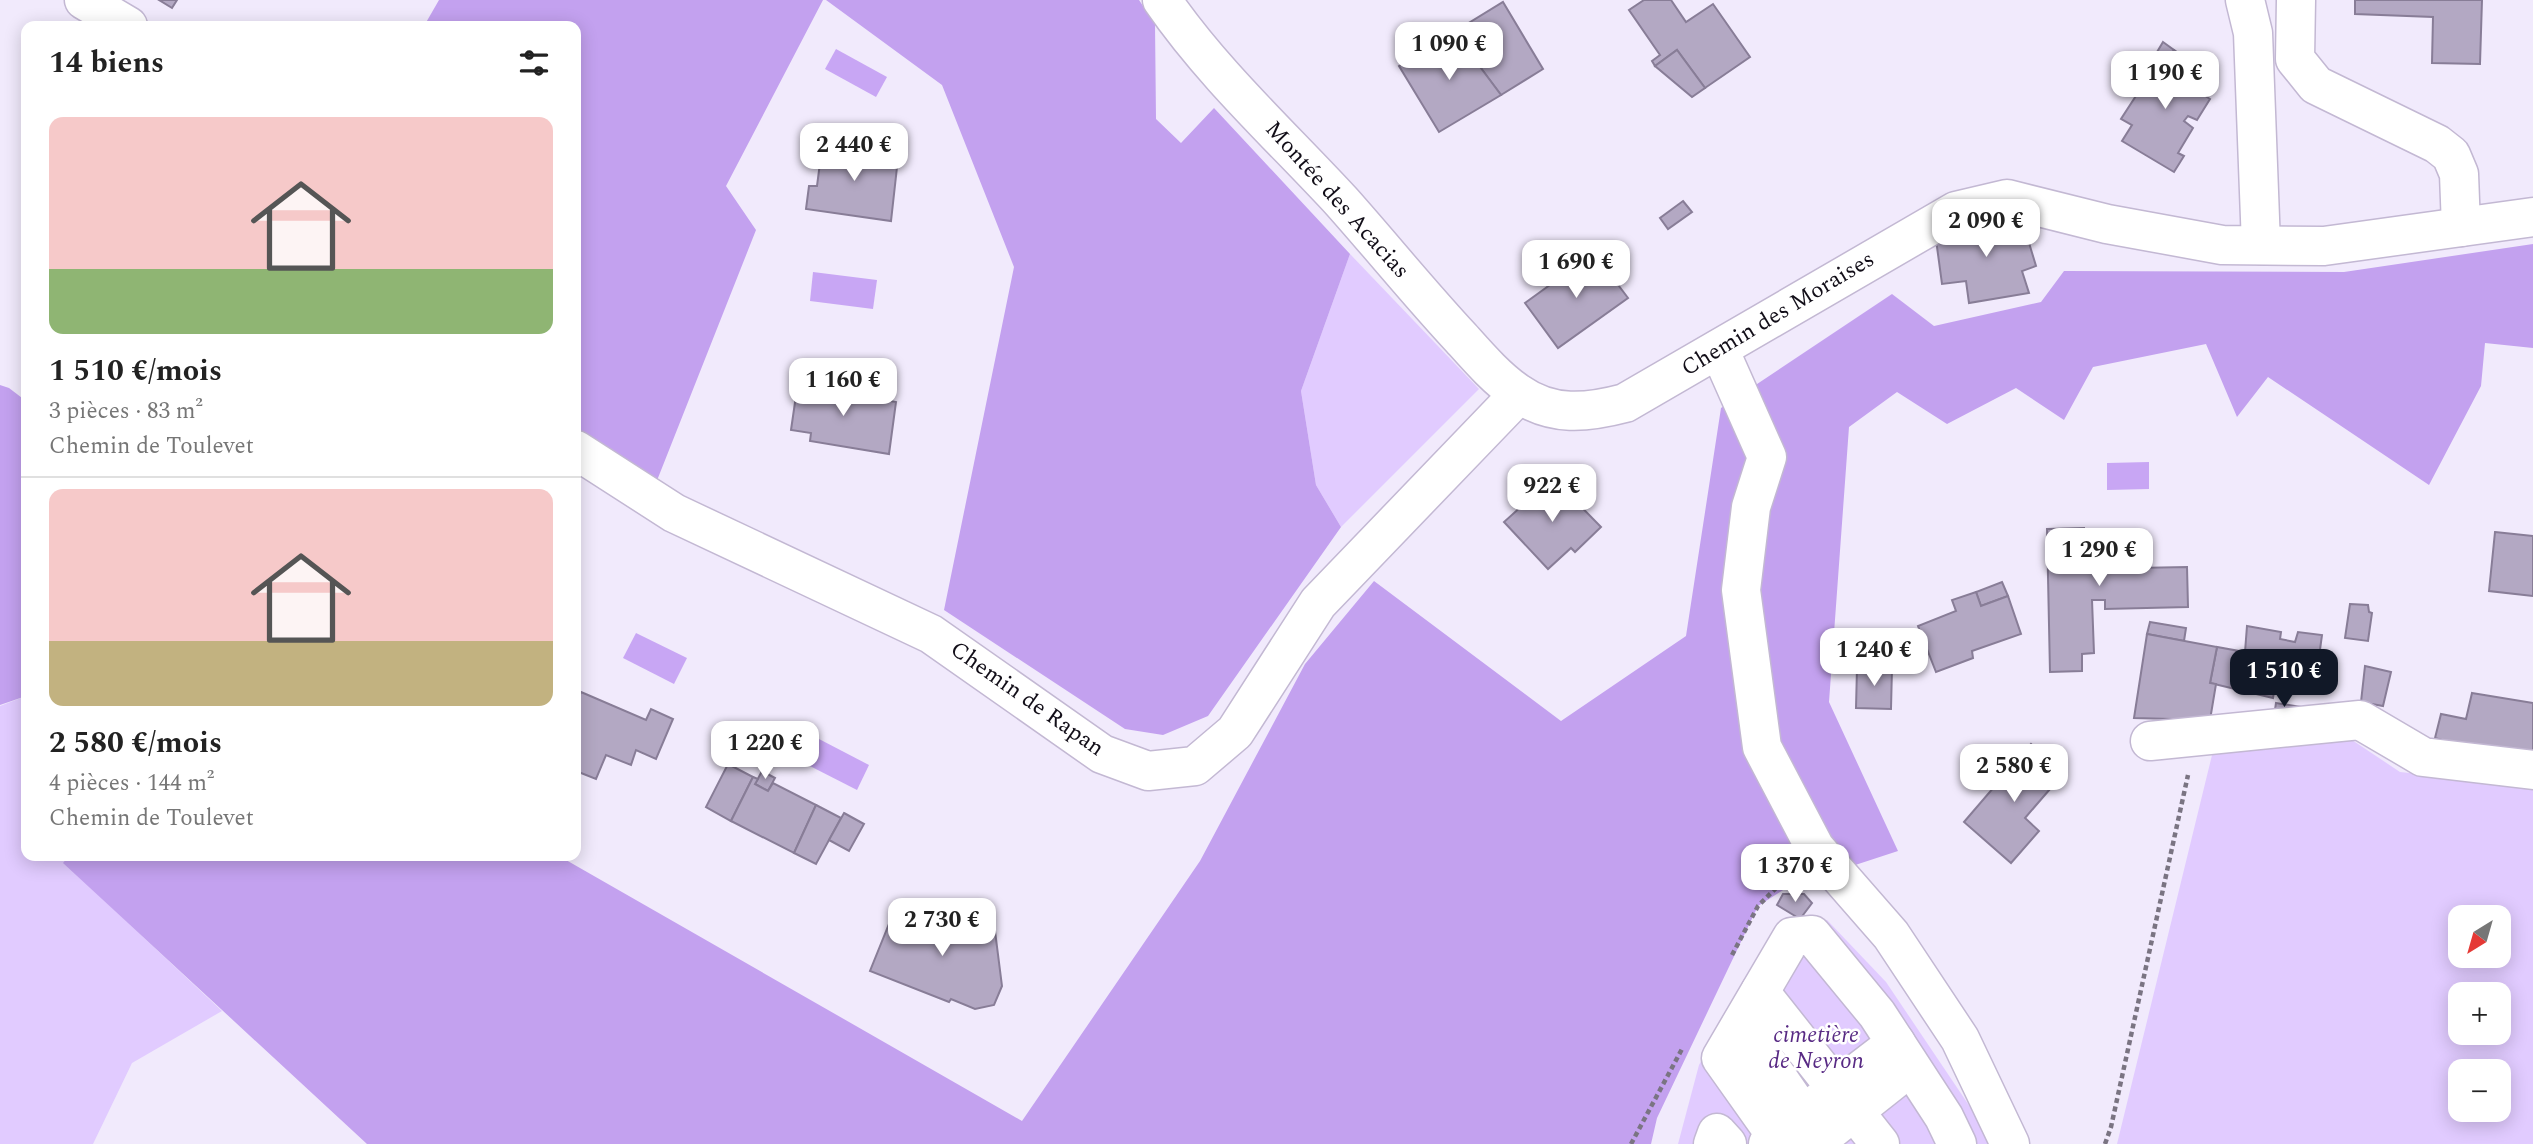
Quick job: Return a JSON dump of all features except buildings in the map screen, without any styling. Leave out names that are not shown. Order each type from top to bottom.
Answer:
[{"type":"street","points":[[84,0],[120,21]]},
{"type":"street","name":"Montée des Acacias","points":[[1162,0],[1177,23],[1248,104],[1341,202],[1485,364],[1519,394]]},
{"type":"street","points":[[2245,0],[2253,33],[2261,245]]},
{"type":"street","points":[[2296,0],[2295,59],[2316,85],[2437,144],[2451,155],[2459,174],[2461,227]]},
{"type":"street","name":"Chemin des Moraises","points":[[1519,394],[1556,410],[1591,412],[1625,404],[1956,211],[2007,199],[2107,224],[2222,245],[2325,246],[2533,217]]},
{"type":"street","points":[[1720,349],[1767,457],[1751,507],[1741,590],[1762,747],[1815,848],[1891,935],[1960,1039],[2010,1144]]},
{"type":"street","name":"Chemin de Rapan","points":[[581,453],[674,513],[931,634],[1102,754],[1149,771],[1195,766],[1235,732],[1318,603],[1519,394]]},
{"type":"street","points":[[2150,741],[2360,720],[2423,757],[2533,770]]},
{"type":"street","points":[[1903,1055],[1845,1099],[1788,1136],[1721,1058],[1792,937],[1812,935],[1877,1014],[1944,1117],[1957,1144]]},
{"type":"street","points":[[1760,992],[1880,1144]]},
{"type":"street","points":[[1713,1144],[1717,1133],[1727,1144]]},
{"type":"path","points":[[2105,1144],[2111,1127],[2197,736]]},
{"type":"green space","points":[[1350,254],[1479,389],[1341,527],[1316,485],[1301,391]]},
{"type":"green space","points":[[21,698],[21,861],[65,861],[64,863],[222,1011],[132,1063],[93,1144],[0,1144],[0,706]]},
{"type":"green space","points":[[2349,738],[2400,772],[2533,786],[2533,1144],[2117,1144],[2213,751]]},
{"type":"green space","name":"cimetière de Neyron","points":[[1827,920],[1886,982],[1995,1144],[1678,1144],[1699,1065],[1777,926]]},
{"type":"shaded area","points":[[439,0],[823,0],[726,186],[756,230],[656,483],[581,434],[581,21],[427,21]]},
{"type":"shaded area","points":[[826,0],[1139,0],[1155,24],[1156,119],[1181,143],[1214,108],[1350,254],[1301,391],[1316,485],[1341,527],[1208,716],[1163,735],[1125,729],[944,610],[1014,267],[942,85]]},
{"type":"shaded area","points":[[836,49],[887,77],[876,97],[825,69]]},
{"type":"shaded area","points":[[2533,244],[2533,348],[2485,343],[2481,386],[2429,485],[2268,377],[2237,417],[2206,344],[2093,367],[2064,420],[2016,388],[1947,424],[1897,392],[1849,427],[1829,702],[1898,851],[1788,887],[1758,906],[1657,1118],[1651,1144],[367,1144],[63,863],[568,861],[1022,1121],[1200,861],[1305,664],[1374,581],[1561,721],[1686,636],[1721,408],[1892,294],[1934,326],[2041,302],[2064,271],[2344,272]]},
{"type":"shaded area","points":[[813,272],[877,280],[873,309],[810,301]]},
{"type":"shaded area","points":[[0,385],[21,397],[21,698],[0,705]]},
{"type":"shaded area","points":[[2149,462],[2149,489],[2107,490],[2107,463]]},
{"type":"shaded area","points":[[636,633],[687,658],[674,684],[623,658]]},
{"type":"shaded area","points":[[819,739],[869,765],[857,790],[806,764]]}]
